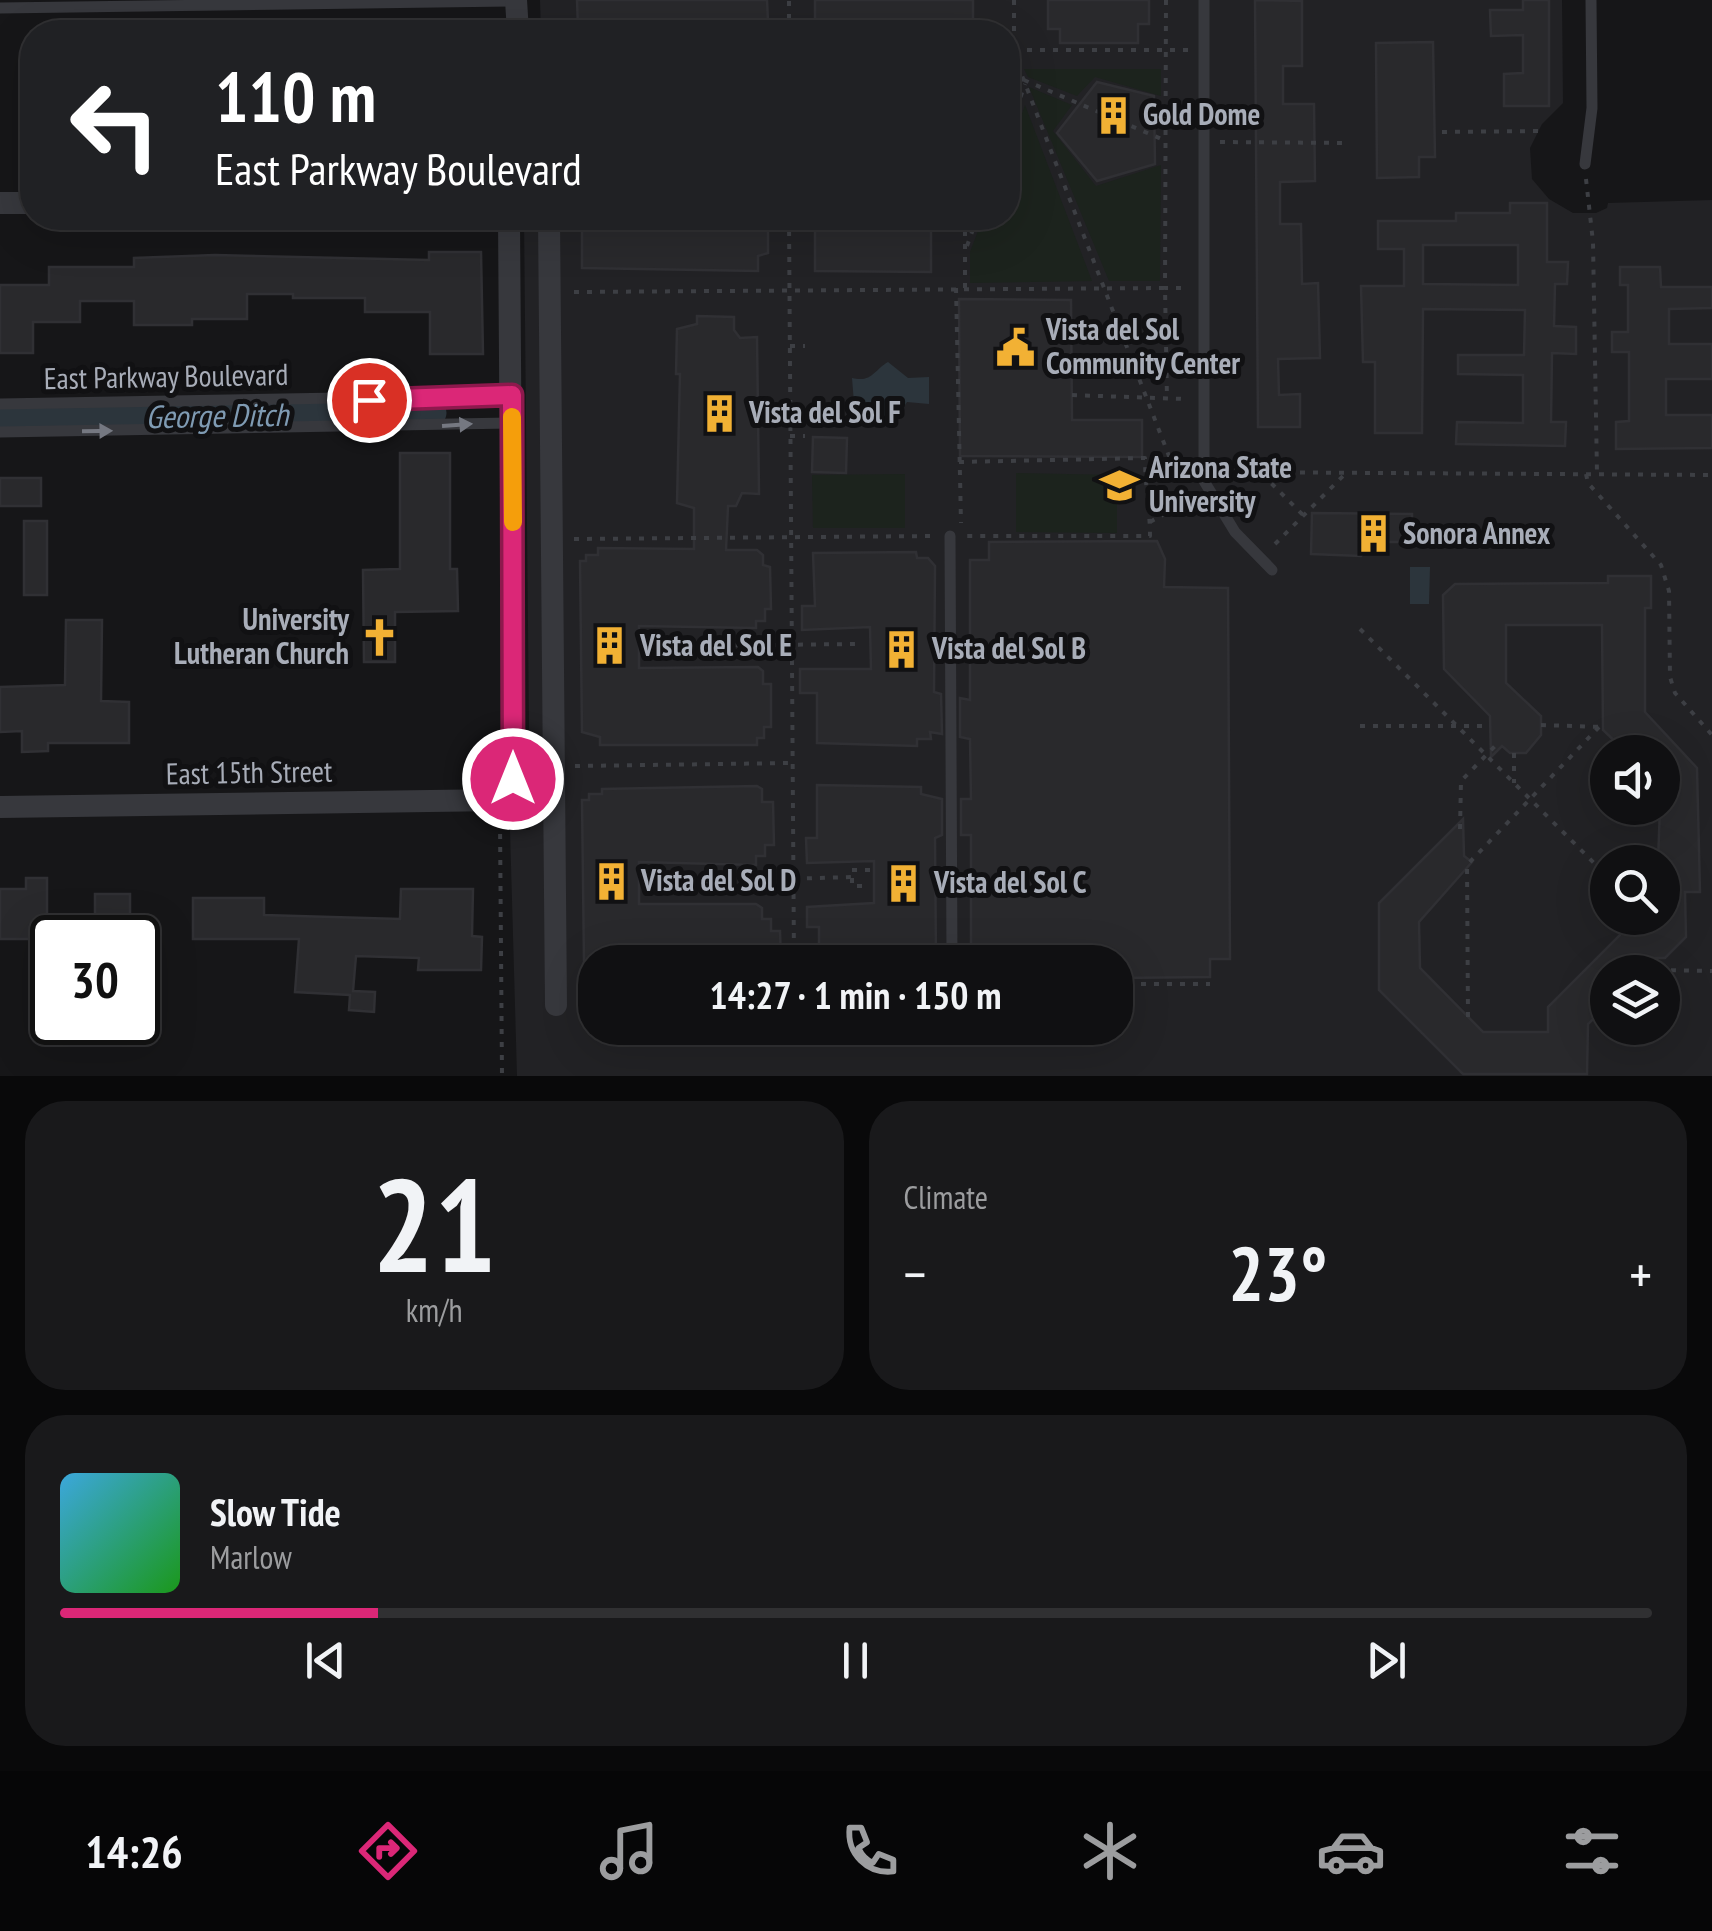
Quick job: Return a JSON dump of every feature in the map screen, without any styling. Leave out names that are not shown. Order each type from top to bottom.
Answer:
[{"type":"street","points":[[500,800],[511,790],[513,779],[509,230]]},
{"type":"street","points":[[549,230],[556,1005]]},
{"type":"street","name":"East 15th Street","points":[[0,807],[500,800]]},
{"type":"lane","points":[[0,8],[516,0]]},
{"type":"lane","points":[[1204,0],[1204,481],[1235,532],[1272,570]]},
{"type":"lane","points":[[1585,164],[1592,108],[1591,0]]},
{"type":"lane","name":"East Parkway Boulevard","points":[[0,404],[512,395]]},
{"type":"lane","name":"East Parkway Boulevard","points":[[0,432],[512,423]]},
{"type":"lane","points":[[950,536],[952,945]]},
{"type":"path","points":[[1166,0],[1167,398]]},
{"type":"path","points":[[1020,53],[1204,50]]},
{"type":"path","points":[[1020,71],[1186,502],[1150,522]]},
{"type":"path","points":[[1025,82],[1166,141]]},
{"type":"path","points":[[1020,97],[1025,82]]},
{"type":"path","points":[[1442,132],[1545,131]]},
{"type":"path","points":[[1205,142],[1346,143]]},
{"type":"path","points":[[1585,164],[1593,242],[1597,474]]},
{"type":"path","points":[[789,230],[794,945]]},
{"type":"path","points":[[965,230],[966,288]]},
{"type":"path","points":[[965,251],[973,230]]},
{"type":"path","points":[[570,538],[1150,536],[1145,458],[959,462],[956,288]]},
{"type":"path","points":[[570,292],[1205,288]]},
{"type":"path","points":[[790,346],[805,346]]},
{"type":"path","points":[[1072,395],[1204,400]]},
{"type":"path","points":[[790,436],[804,436]]},
{"type":"path","points":[[1174,468],[1185,471]]},
{"type":"path","points":[[1221,472],[1712,475]]},
{"type":"path","points":[[1267,472],[1268,480],[1305,518]]},
{"type":"path","points":[[1275,544],[1346,473]]},
{"type":"path","points":[[1586,474],[1588,483],[1667,578],[1670,677],[1675,693],[1712,735]]},
{"type":"path","points":[[1360,629],[1590,858]]},
{"type":"path","points":[[649,638],[676,639],[676,657],[649,656]]},
{"type":"path","points":[[658,638],[658,656]]},
{"type":"path","points":[[676,646],[856,644]]},
{"type":"path","points":[[1468,1017],[1467,864],[1601,727],[1541,725]]},
{"type":"path","points":[[1360,726],[1490,726]]},
{"type":"path","points":[[1460,829],[1461,781],[1498,743]]},
{"type":"path","points":[[1514,752],[1514,783]]},
{"type":"path","points":[[571,766],[792,763]]},
{"type":"path","points":[[500,800],[502,1076]]},
{"type":"path","points":[[870,870],[852,870],[852,886],[870,886]]},
{"type":"path","points":[[648,872],[677,872],[677,889],[648,890]]},
{"type":"path","points":[[660,872],[660,890]]},
{"type":"path","points":[[677,882],[852,877]]},
{"type":"path","points":[[1680,970],[1712,970]]},
{"type":"path","points":[[1133,984],[1210,984]]},
{"type":"shaded area","name":"Arizona State University","points":[[540,0],[1562,0],[1563,103],[1542,124],[1530,148],[1532,179],[1549,199],[1573,213],[1596,213],[1607,208],[1608,203],[1712,200],[1712,1076],[517,1076],[510,830],[530,830],[524,230],[1020,230],[1020,20],[541,20]]},
{"type":"shaded area","points":[[1024,69],[1161,69],[1161,96],[1095,77],[1077,96],[1028,77]]},
{"type":"shaded area","points":[[1029,87],[1072,105],[1053,131],[1096,186],[1161,165],[1160,281],[1109,281]]},
{"type":"shaded area","points":[[1025,105],[1092,281],[970,283],[970,252],[978,230],[1020,230],[1020,119]]},
{"type":"shaded area","points":[[888,362],[908,378],[929,377],[929,404],[907,402],[895,421],[886,421],[874,402],[854,403],[852,378],[868,377]]},
{"type":"shaded area","points":[[1016,473],[1117,475],[1117,533],[1016,532]]},
{"type":"shaded area","points":[[905,474],[905,528],[813,528],[812,475]]},
{"type":"shaded area","points":[[1410,567],[1430,567],[1429,604],[1410,604]]},
{"type":"building","points":[[577,0],[767,0],[768,20],[578,20]]},
{"type":"building","points":[[815,0],[973,0],[973,20],[815,20]]},
{"type":"building","points":[[1048,0],[1149,0],[1149,24],[1138,24],[1138,43],[1060,43],[1060,29],[1048,29]]},
{"type":"building","points":[[1255,0],[1302,1],[1302,66],[1283,66],[1283,104],[1314,104],[1315,181],[1280,182],[1280,224],[1301,224],[1302,284],[1318,283],[1320,358],[1278,359],[1279,395],[1300,394],[1300,427],[1258,427]]},
{"type":"building","points":[[1523,0],[1549,0],[1549,106],[1504,106],[1504,74],[1523,73],[1523,35],[1491,36],[1490,10],[1523,10]]},
{"type":"building","points":[[1433,42],[1435,157],[1419,157],[1419,177],[1377,178],[1376,43]]},
{"type":"building","name":"Gold Dome","points":[[1097,82],[1154,96],[1155,164],[1097,181],[1057,133]]},
{"type":"building","points":[[1510,203],[1547,203],[1547,262],[1568,262],[1567,284],[1555,284],[1554,326],[1576,327],[1576,354],[1552,353],[1551,422],[1566,422],[1565,446],[1456,444],[1457,422],[1523,423],[1523,375],[1458,374],[1458,355],[1524,355],[1525,310],[1423,309],[1422,433],[1375,433],[1375,362],[1363,362],[1361,286],[1404,286],[1404,249],[1378,249],[1378,221],[1456,221],[1456,213],[1510,213]],"holes":[[[1423,245],[1518,245],[1518,285],[1423,284]]]},
{"type":"building","points":[[582,230],[768,230],[768,253],[758,256],[758,271],[582,268]]},
{"type":"building","points":[[815,230],[931,230],[931,272],[815,271]]},
{"type":"building","points":[[429,252],[481,252],[483,354],[430,354],[430,312],[365,312],[365,298],[293,298],[293,294],[247,294],[247,319],[192,319],[192,325],[134,325],[134,301],[80,301],[80,322],[33,322],[33,353],[0,353],[0,285],[49,285],[49,267],[134,267],[134,258],[215,255],[429,260]]},
{"type":"building","points":[[1620,267],[1660,267],[1661,287],[1712,287],[1712,308],[1669,309],[1669,344],[1712,344],[1712,379],[1666,379],[1666,415],[1712,415],[1712,448],[1616,449],[1616,422],[1629,421],[1629,352],[1612,352],[1612,332],[1628,332],[1628,285],[1620,285]]},
{"type":"building","name":"Vista del Sol Community Center","points":[[959,299],[1071,300],[1072,420],[1142,420],[1142,457],[960,456]]},
{"type":"building","points":[[697,316],[734,317],[734,330],[740,338],[757,337],[759,494],[742,493],[736,506],[728,506],[726,550],[757,550],[763,555],[763,565],[770,567],[771,609],[765,609],[765,621],[756,621],[756,628],[639,626],[639,668],[758,667],[763,671],[763,684],[771,684],[771,727],[764,727],[764,738],[757,738],[757,745],[600,745],[600,737],[582,732],[580,561],[586,561],[586,555],[598,555],[598,548],[694,549],[694,508],[677,503],[680,374],[676,374],[677,329],[697,324]]},
{"type":"building","points":[[813,437],[847,438],[846,473],[812,472]]},
{"type":"building","points":[[400,453],[450,453],[450,569],[457,569],[458,611],[395,612],[395,662],[364,662],[363,570],[400,569]]},
{"type":"building","points":[[0,478],[41,478],[41,506],[0,506]]},
{"type":"building","name":"Sonora Annex","points":[[1312,513],[1412,514],[1412,542],[1373,542],[1361,556],[1311,554]]},
{"type":"building","points":[[24,521],[47,521],[47,595],[24,595]]},
{"type":"building","points":[[1157,541],[1165,559],[1164,587],[1228,588],[1230,959],[1210,959],[1210,977],[1133,978],[1133,945],[971,945],[971,835],[961,835],[961,799],[971,799],[970,739],[960,737],[960,698],[970,700],[970,560],[989,560],[989,542]]},
{"type":"building","name":"Vista del Sol B","points":[[916,552],[917,558],[928,558],[935,566],[934,692],[941,694],[942,734],[930,732],[931,739],[917,739],[917,746],[817,743],[817,693],[800,693],[800,669],[871,669],[870,627],[802,630],[802,606],[815,606],[813,553]]},
{"type":"building","points":[[1608,576],[1651,576],[1651,608],[1645,608],[1645,712],[1666,735],[1608,735],[1603,730],[1602,625],[1506,625],[1506,683],[1541,716],[1541,735],[1526,753],[1510,753],[1502,746],[1491,757],[1490,716],[1444,669],[1443,595],[1455,584],[1608,583]]},
{"type":"building","points":[[66,620],[102,620],[101,701],[129,702],[129,743],[48,743],[48,751],[22,752],[22,731],[0,732],[0,687],[65,685]]},
{"type":"building","points":[[1680,750],[1697,768],[1700,892],[1685,892],[1686,937],[1668,955],[1600,955],[1620,935],[1680,935],[1680,845],[1659,845],[1659,825],[1680,825]]},
{"type":"building","name":"Vista del Sol C","points":[[817,785],[921,787],[921,794],[942,799],[942,835],[935,838],[936,945],[819,945],[819,927],[807,927],[807,907],[874,903],[874,861],[807,863],[806,838],[817,838]]},
{"type":"building","name":"Vista del Sol D","points":[[602,789],[762,789],[762,802],[773,802],[774,845],[765,845],[765,856],[756,856],[756,865],[639,862],[639,904],[756,904],[762,908],[762,919],[771,919],[771,931],[780,931],[780,945],[584,945],[582,800],[589,800],[589,794],[602,794]]},
{"type":"building","points":[[1463,819],[1464,856],[1472,862],[1419,922],[1420,968],[1483,1032],[1548,1032],[1548,1007],[1590,965],[1587,1074],[1463,1074],[1379,990],[1379,903]]},
{"type":"building","points":[[26,878],[47,878],[47,915],[30,915],[30,939],[0,939],[0,889],[26,889]]},
{"type":"building","points":[[401,889],[473,889],[472,936],[482,937],[481,970],[418,970],[419,958],[356,956],[353,991],[375,992],[374,1012],[349,1010],[350,995],[295,992],[299,939],[193,939],[193,898],[264,898],[264,915],[400,919]]},
{"type":"building","points":[[95,894],[130,894],[130,915],[95,915]]},
{"type":"waterway","name":"George Ditch","points":[[0,419],[434,413]]},
{"type":"slow traffic","points":[[512,417],[513,522]]},
{"type":"place","name":"Gold Dome","points":[[1113,115]]},
{"type":"place","name":"Vista del Sol Community Center","points":[[1016,347]]},
{"type":"place","name":"Vista del Sol F","points":[[719,413]]},
{"type":"place","name":"Arizona State University","points":[[1119,485]]},
{"type":"place","name":"Sonora Annex","points":[[1373,534]]},
{"type":"place","name":"University Lutheran Church","points":[[379,637]]},
{"type":"place","name":"Vista del Sol E","points":[[610,646]]},
{"type":"place","name":"Vista del Sol B","points":[[902,649]]},
{"type":"place","name":"Vista del Sol D","points":[[611,881]]},
{"type":"place","name":"Vista del Sol C","points":[[904,883]]},
{"type":"route","points":[[369,400],[512,395],[513,779]]}]
